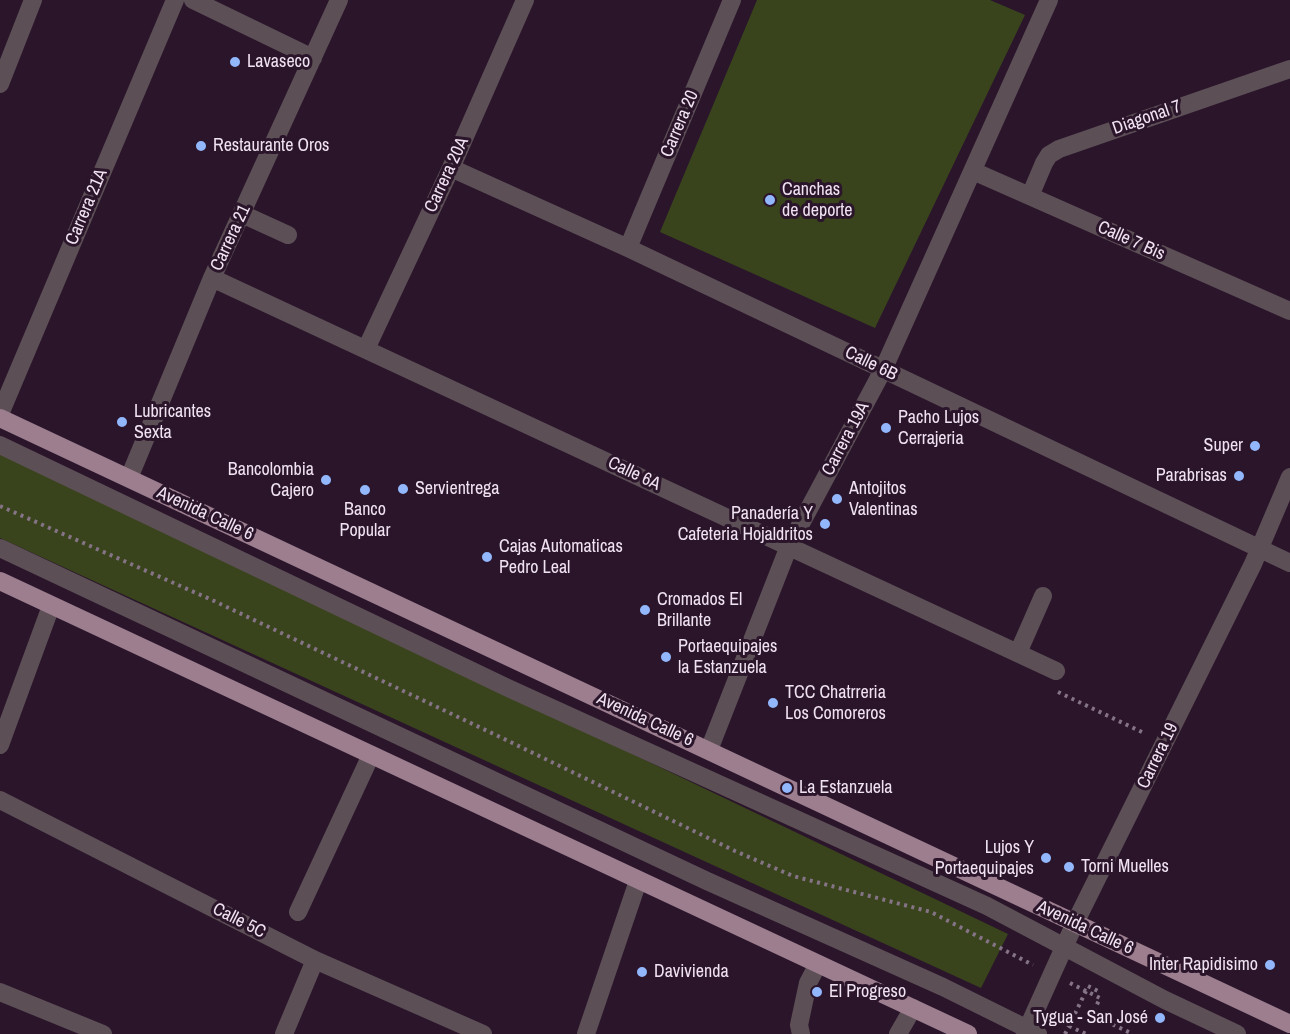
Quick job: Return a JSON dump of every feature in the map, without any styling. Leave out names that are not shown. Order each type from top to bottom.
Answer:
[{"type":"main road","name":"Avenida Calle 6","points":[[0,416],[1290,1024]]},
{"type":"main road","points":[[0,581],[968,1034]]},
{"type":"street","points":[[0,84],[33,0]]},
{"type":"street","name":"Carrera 21A","points":[[0,416],[175,0]]},
{"type":"street","points":[[193,0],[313,58]]},
{"type":"street","name":"Carrera 21","points":[[129,478],[212,278],[339,0]]},
{"type":"street","name":"Carrera 20A","points":[[366,349],[451,168],[525,0]]},
{"type":"street","name":"Carrera 20","points":[[628,248],[732,0]]},
{"type":"street","name":"Carrera 19A","points":[[709,750],[789,546],[883,370],[1049,0]]},
{"type":"street","name":"Diagonal 7","points":[[1030,196],[1044,163],[1049,155],[1059,148],[1290,69]]},
{"type":"street","name":"Calle 6B","points":[[451,168],[628,248],[1290,563]]},
{"type":"street","name":"Calle 7 Bis","points":[[973,171],[1290,311]]},
{"type":"street","points":[[242,214],[288,235]]},
{"type":"street","name":"Calle 6A","points":[[212,278],[1018,653],[1052,679]]},
{"type":"street","points":[[0,445],[508,688],[987,906],[1165,1000],[1237,1034]]},
{"type":"street","name":"Carrera 19","points":[[1030,1032],[1075,923],[1259,550],[1290,477]]},
{"type":"street","points":[[0,548],[707,881],[943,987],[1030,1032]]},
{"type":"street","points":[[1018,653],[1043,596]]},
{"type":"street","points":[[0,746],[51,606]]},
{"type":"street","points":[[298,912],[371,756]]},
{"type":"street","name":"Calle 5C","points":[[0,800],[315,960],[483,1034]]},
{"type":"street","points":[[586,1034],[638,881]]},
{"type":"street","points":[[284,1034],[315,960]]},
{"type":"street","points":[[801,1034],[799,1025],[808,983],[818,964]]},
{"type":"street","points":[[0,992],[103,1034]]},
{"type":"street","points":[[898,1034],[913,1008]]},
{"type":"path","points":[[0,506],[212,600],[735,851],[792,876],[931,912],[1029,963]]},
{"type":"path","points":[[1052,679],[1147,734]]},
{"type":"path","points":[[1065,1034],[1091,979]]},
{"type":"path","points":[[1092,1015],[1133,1034]]},
{"type":"path","points":[[1069,1026],[1086,1034]]},
{"type":"green space","points":[[757,0],[990,0],[1025,15],[875,328],[660,232]]},
{"type":"green space","points":[[0,451],[1008,934],[981,988],[0,538]]},
{"type":"place","name":"Lavaseco","points":[[235,62]]},
{"type":"place","name":"Restaurante Oros","points":[[201,146]]},
{"type":"place","name":"Canchas de deporte","points":[[770,200]]},
{"type":"place","name":"Lubricantes Sexta","points":[[122,422]]},
{"type":"place","name":"Pacho Lujos Cerrajeria","points":[[886,428]]},
{"type":"place","name":"Super","points":[[1255,446]]},
{"type":"place","name":"Parabrisas","points":[[1239,476]]},
{"type":"place","name":"Bancolombia Cajero","points":[[326,480]]},
{"type":"place","name":"Servientrega","points":[[403,489]]},
{"type":"place","name":"Banco Popular","points":[[365,490]]},
{"type":"place","name":"Antojitos Valentinas","points":[[837,499]]},
{"type":"place","name":"Panadería Y Cafeteria Hojaldritos","points":[[825,524]]},
{"type":"place","name":"Cajas Automaticas Pedro Leal","points":[[487,557]]},
{"type":"place","name":"Cromados El Brillante","points":[[645,610]]},
{"type":"place","name":"Portaequipajes la Estanzuela","points":[[666,657]]},
{"type":"place","name":"TCC Chatrreria Los Comoreros","points":[[773,703]]},
{"type":"place","name":"La Estanzuela","points":[[787,788]]},
{"type":"place","name":"Lujos Y Portaequipajes","points":[[1046,858]]},
{"type":"place","name":"Torni Muelles","points":[[1069,867]]},
{"type":"place","name":"Inter Rapidisimo","points":[[1270,965]]},
{"type":"place","name":"Davivienda","points":[[642,972]]},
{"type":"place","name":"El Progreso","points":[[817,992]]},
{"type":"place","name":"Tygua - San José","points":[[1160,1018]]}]
